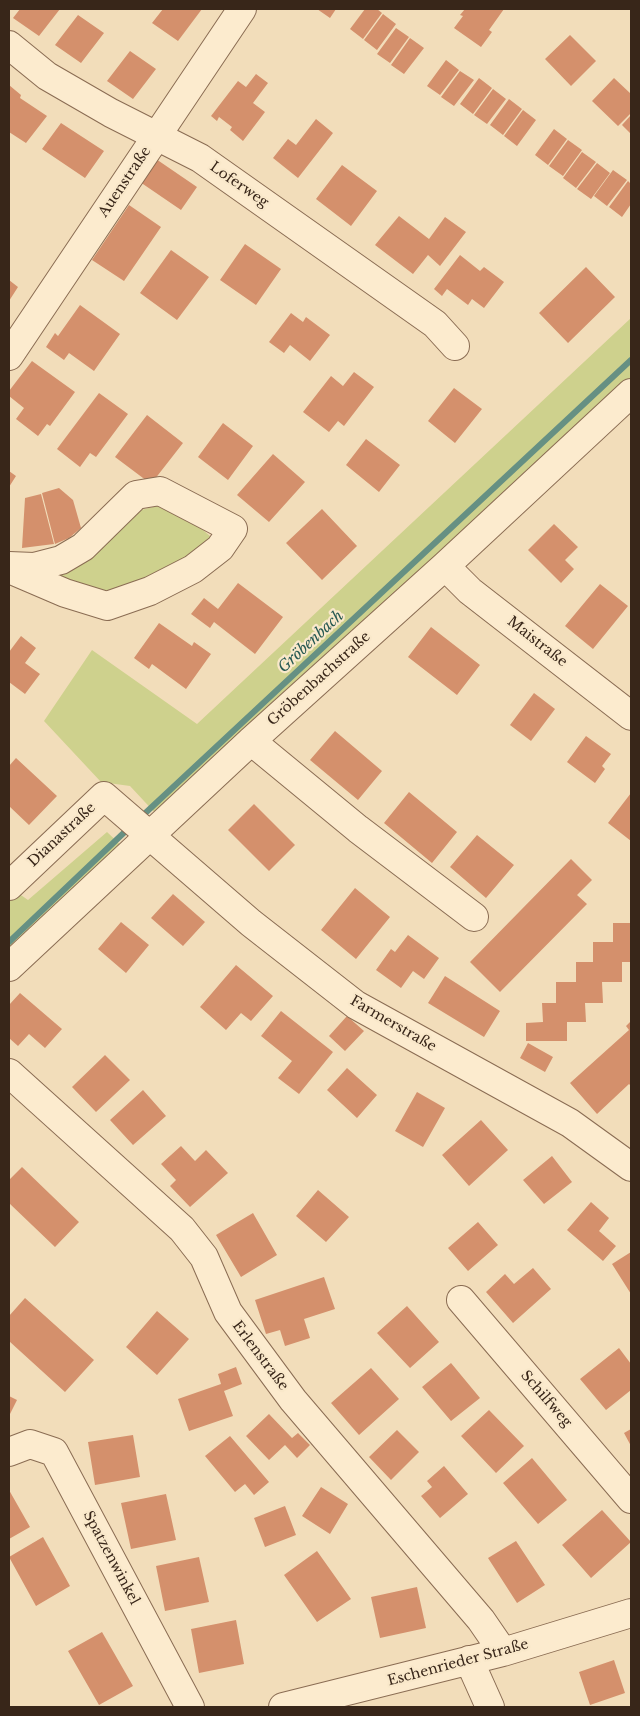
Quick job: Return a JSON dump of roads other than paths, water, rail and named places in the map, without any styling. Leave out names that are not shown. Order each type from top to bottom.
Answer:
[{"type":"street","name":"Auenstraße","points":[[9,356],[242,9]]},
{"type":"street","name":"Loferweg","points":[[9,45],[47,76],[112,113],[200,158],[435,324],[455,346]]},
{"type":"street","name":"Gröbenbachstraße","points":[[9,967],[133,821],[251,741],[445,566],[631,393]]},
{"type":"street","points":[[160,491],[233,529],[220,548],[193,569],[150,591],[107,606],[64,593],[9,567],[34,567],[61,560],[83,547],[136,495],[160,491]]},
{"type":"street","name":"Maistraße","points":[[445,566],[470,591],[631,716]]},
{"type":"street","points":[[251,741],[358,829],[474,917]]},
{"type":"street","name":"Dianastraße","points":[[11,880],[104,796],[133,821]]},
{"type":"street","name":"Farmerstraße","points":[[133,821],[251,923],[356,1005],[570,1123],[631,1167]]},
{"type":"street","name":"Erlenstraße","points":[[9,1073],[182,1229],[204,1257],[228,1312],[293,1400],[481,1620],[503,1652]]},
{"type":"street","name":"Schilfweg","points":[[461,1300],[631,1499]]},
{"type":"street","name":"Spatzenwinkel","points":[[9,1452],[30,1444],[54,1452],[190,1707]]},
{"type":"street","name":"Eschenrieder Straße","points":[[283,1707],[503,1652],[631,1613]]},
{"type":"street","points":[[469,1660],[490,1707]]},
{"type":"waterway","name":"Gröbenbach","points":[[140,818],[631,360]]},
{"type":"waterway","name":"Gröbenbach","points":[[9,942],[131,826]]}]
